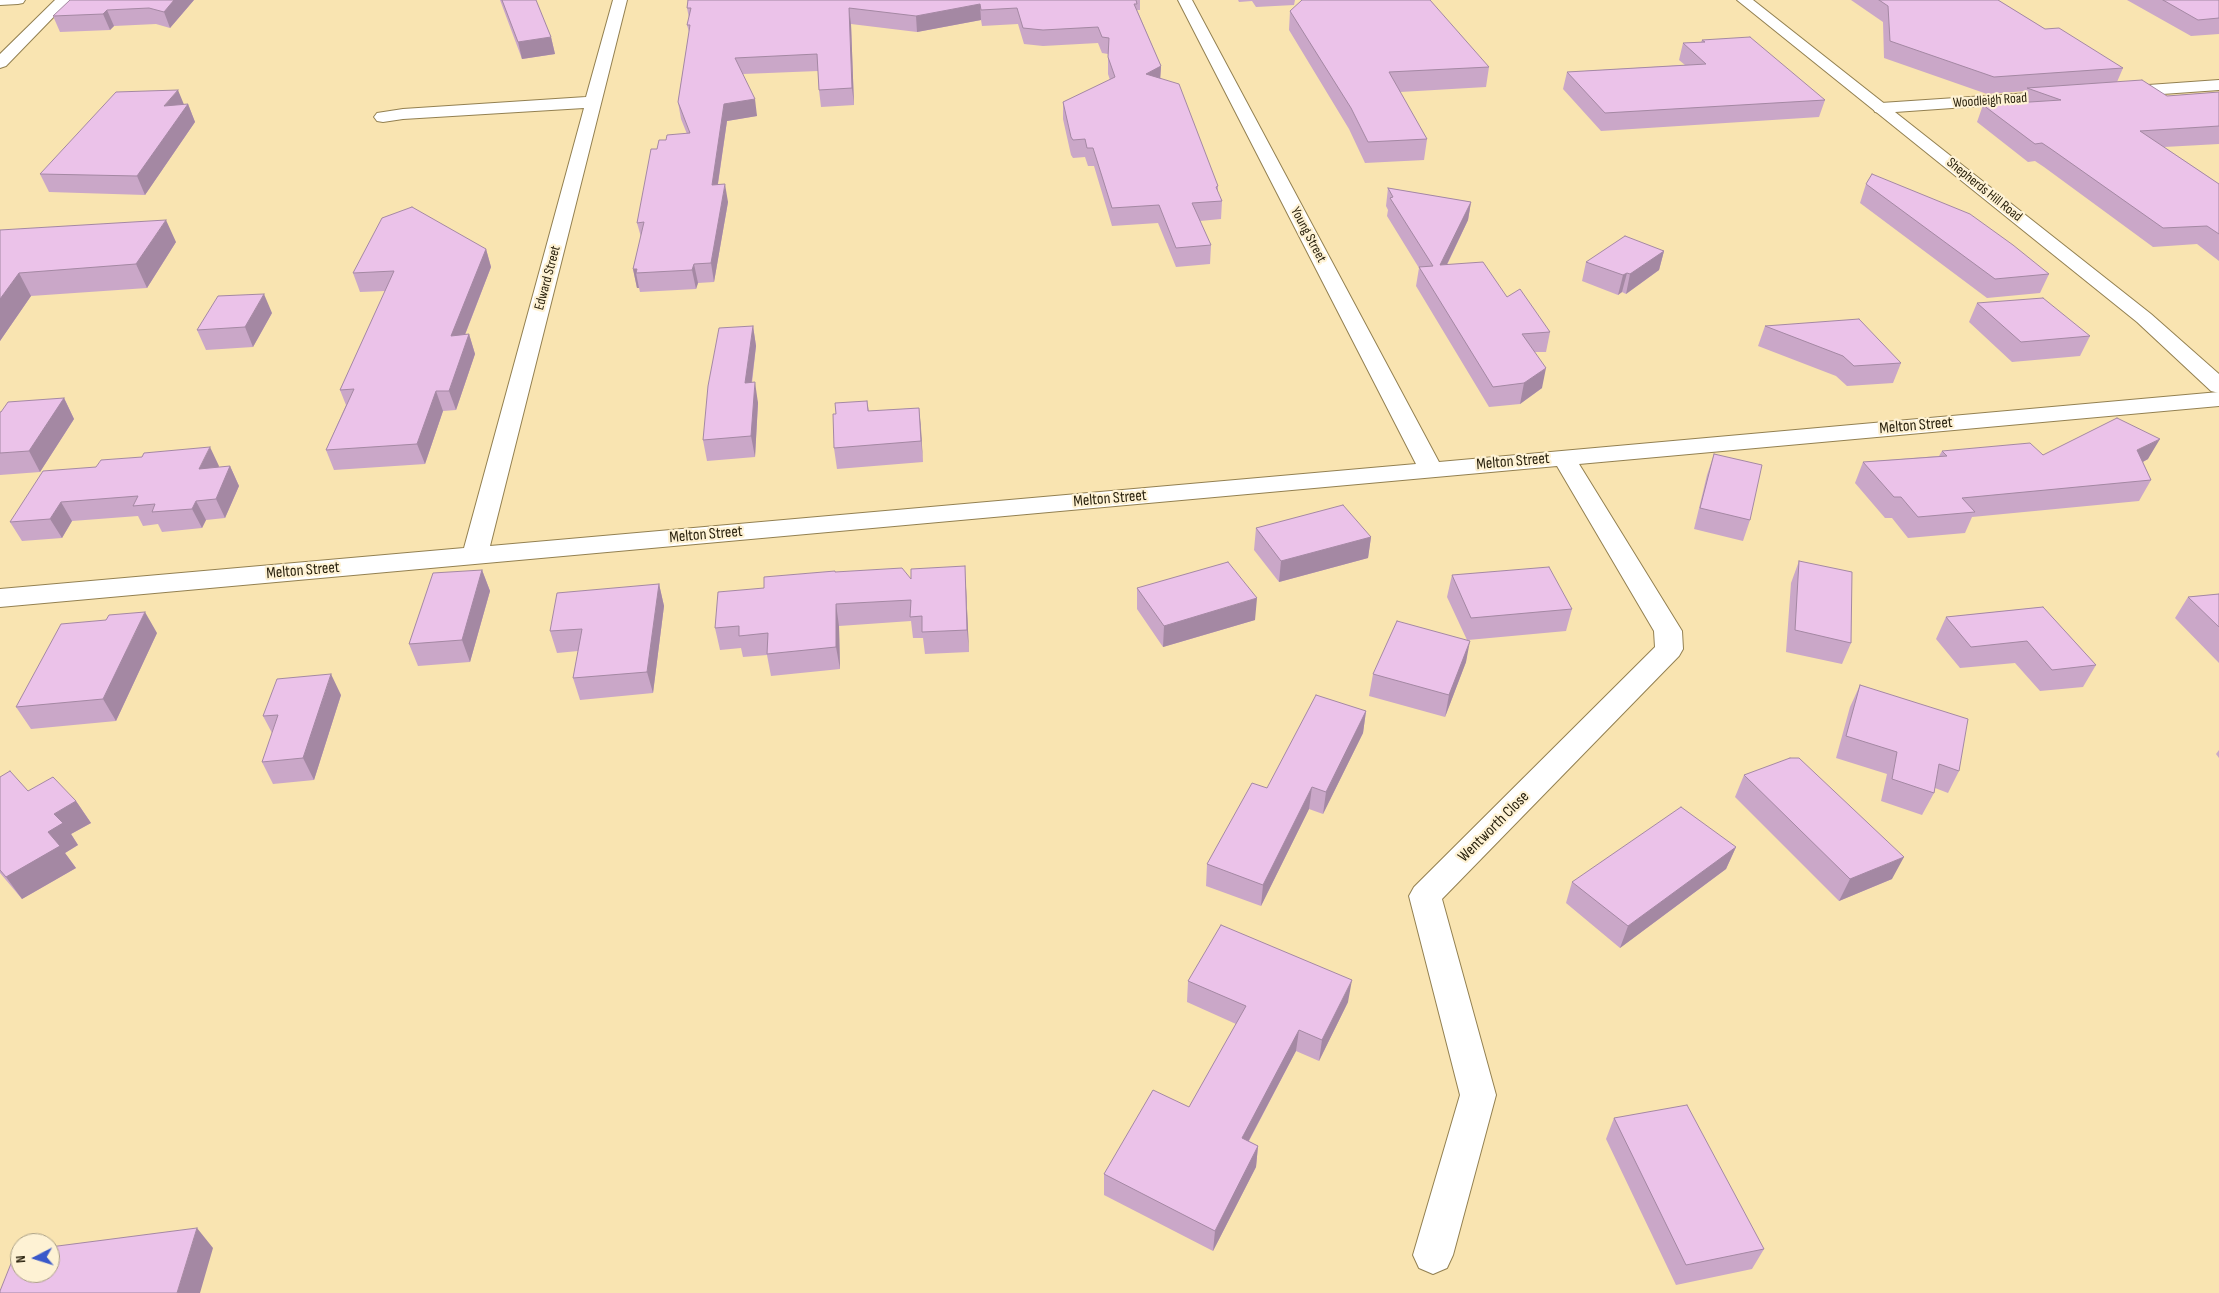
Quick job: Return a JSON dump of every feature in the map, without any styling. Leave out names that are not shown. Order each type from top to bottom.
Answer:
[{"type":"street","points":[[0,1],[18,0]]},
{"type":"street","points":[[0,63],[63,0]]},
{"type":"street","name":"Edward Street","points":[[475,556],[620,0]]},
{"type":"street","name":"Young Street","points":[[1184,0],[1431,470]]},
{"type":"street","name":"Shepherds Hill Road","points":[[1744,0],[2144,318],[2219,386]]},
{"type":"street","points":[[2100,93],[2219,85]]},
{"type":"street","name":"Woodleigh Road","points":[[1881,108],[2080,94]]},
{"type":"street","points":[[382,117],[403,114],[593,102]]},
{"type":"street","name":"Melton Street","points":[[0,598],[2219,399]]},
{"type":"street","name":"Wentworth Close","points":[[1433,1255],[1478,1095],[1425,896],[1669,649],[1668,631],[1564,458]]},
{"type":"building","points":[[70,0],[174,0],[164,12],[149,8],[107,10],[103,14],[53,16]]},
{"type":"building","points":[[502,0],[536,0],[551,37],[518,42]]},
{"type":"building","points":[[688,0],[1136,0],[1137,4],[1134,4],[1161,66],[1146,74],[1179,84],[1218,186],[1216,187],[1222,201],[1192,203],[1211,245],[1176,248],[1159,205],[1112,208],[1093,148],[1087,148],[1085,139],[1073,140],[1071,137],[1063,102],[1115,77],[1108,57],[1109,38],[1102,37],[1098,27],[1043,30],[1023,28],[1017,8],[981,10],[980,4],[916,16],[849,8],[852,88],[819,90],[817,54],[735,58],[755,99],[724,104],[712,185],[725,184],[711,263],[694,264],[692,270],[636,273],[637,269],[633,269],[644,222],[637,223],[651,149],[657,149],[659,140],[666,140],[667,135],[690,133],[678,102],[690,25],[687,25],[691,8],[687,8]]},
{"type":"building","points":[[1302,0],[1430,0],[1489,67],[1389,72],[1427,139],[1368,142],[1351,108],[1290,11]]},
{"type":"building","points":[[1879,0],[1998,0],[2045,29],[2059,28],[2123,68],[1994,77],[1890,41],[1888,6]]},
{"type":"building","points":[[2163,0],[2219,0],[2219,18],[2198,20]]},
{"type":"building","points":[[1750,37],[1825,100],[1605,113],[1567,72],[1706,64],[1683,43]]},
{"type":"building","points":[[2142,80],[2167,96],[2219,92],[2219,126],[2140,131],[2219,184],[2219,234],[2207,226],[2163,228],[2042,143],[2035,144],[1983,105],[2061,100],[2027,88]]},
{"type":"building","points":[[178,90],[164,106],[188,104],[137,176],[40,174],[116,92]]},
{"type":"building","points":[[1872,174],[1970,214],[2049,274],[1995,279],[1866,184]]},
{"type":"building","points":[[1388,188],[1471,202],[1440,265],[1483,262],[1507,297],[1520,289],[1550,332],[1522,334],[1546,368],[1524,383],[1493,387],[1419,267],[1433,266],[1390,198],[1393,197]]},
{"type":"building","points":[[412,207],[486,249],[451,336],[469,334],[449,391],[436,391],[417,444],[326,450],[354,389],[340,390],[394,271],[353,273],[382,218]]},
{"type":"building","points":[[166,220],[136,264],[19,273],[0,299],[0,230]]},
{"type":"building","points":[[1625,236],[1664,251],[1630,274],[1623,275],[1586,262]]},
{"type":"building","points":[[264,294],[245,327],[197,330],[218,296]]},
{"type":"building","points":[[2043,298],[2090,336],[2021,342],[1977,303]]},
{"type":"building","points":[[1859,319],[1901,363],[1854,366],[1843,356],[1765,326]]},
{"type":"building","points":[[753,326],[745,383],[755,382],[751,436],[703,440],[708,386],[719,328]]},
{"type":"building","points":[[64,398],[29,451],[0,453],[0,412],[8,402]]},
{"type":"building","points":[[867,401],[868,411],[919,408],[921,441],[834,448],[833,414],[836,414],[835,403]]},
{"type":"building","points":[[2117,418],[2160,439],[2137,450],[2151,480],[1962,498],[1975,512],[1918,517],[1901,497],[1894,497],[1863,462],[1947,456],[1942,451],[2030,443],[2043,455]]},
{"type":"building","points":[[210,447],[199,469],[230,466],[216,499],[196,501],[192,509],[152,512],[155,504],[133,506],[138,496],[61,502],[50,519],[10,522],[43,471],[96,467],[101,460],[142,457],[144,453]]},
{"type":"building","points":[[1714,454],[1762,465],[1750,520],[1700,508]]},
{"type":"building","points":[[1343,505],[1371,537],[1281,561],[1256,528]]},
{"type":"building","points":[[1799,561],[1852,572],[1851,643],[1795,630]]},
{"type":"building","points":[[1228,562],[1257,598],[1164,626],[1137,588]]},
{"type":"building","points":[[965,566],[967,630],[922,632],[922,616],[910,617],[911,600],[836,604],[836,647],[767,654],[768,633],[739,636],[739,626],[715,628],[718,592],[764,588],[764,577],[902,568],[911,579],[911,569]]},
{"type":"building","points":[[1549,567],[1572,609],[1471,618],[1452,575]]},
{"type":"building","points":[[482,570],[462,640],[409,644],[433,573]]},
{"type":"building","points":[[659,584],[647,672],[573,678],[582,629],[550,631],[557,593]]},
{"type":"building","points":[[2219,594],[2219,627],[2188,597]]},
{"type":"building","points":[[2043,607],[2096,665],[2052,670],[2027,641],[1971,647],[1946,617]]},
{"type":"building","points":[[145,612],[103,699],[16,707],[61,624],[106,620],[109,615]]},
{"type":"building","points":[[1397,621],[1470,641],[1449,695],[1373,674]]},
{"type":"building","points":[[331,674],[303,758],[262,762],[278,715],[263,716],[277,679]]},
{"type":"building","points":[[1860,685],[1968,719],[1959,771],[1939,764],[1934,793],[1892,779],[1897,752],[1846,736]]},
{"type":"building","points":[[1316,695],[1366,711],[1326,792],[1312,787],[1263,885],[1207,864],[1252,783],[1267,788]]},
{"type":"building","points":[[1790,758],[1799,758],[1904,857],[1850,879],[1744,775]]},
{"type":"building","points":[[10,771],[28,791],[53,777],[76,801],[54,814],[63,823],[48,832],[60,846],[6,877],[0,870],[0,777]]},
{"type":"building","points":[[1681,807],[1736,847],[1628,926],[1572,882]]},
{"type":"building","points":[[1221,925],[1352,980],[1322,1040],[1299,1030],[1242,1138],[1258,1146],[1215,1231],[1104,1174],[1153,1090],[1189,1107],[1246,1006],[1188,981]]},
{"type":"building","points":[[1687,1105],[1764,1249],[1686,1265],[1614,1118]]},
{"type":"building","points":[[197,1228],[177,1293],[0,1293],[10,1266],[10,1283],[60,1283],[60,1246]]}]
